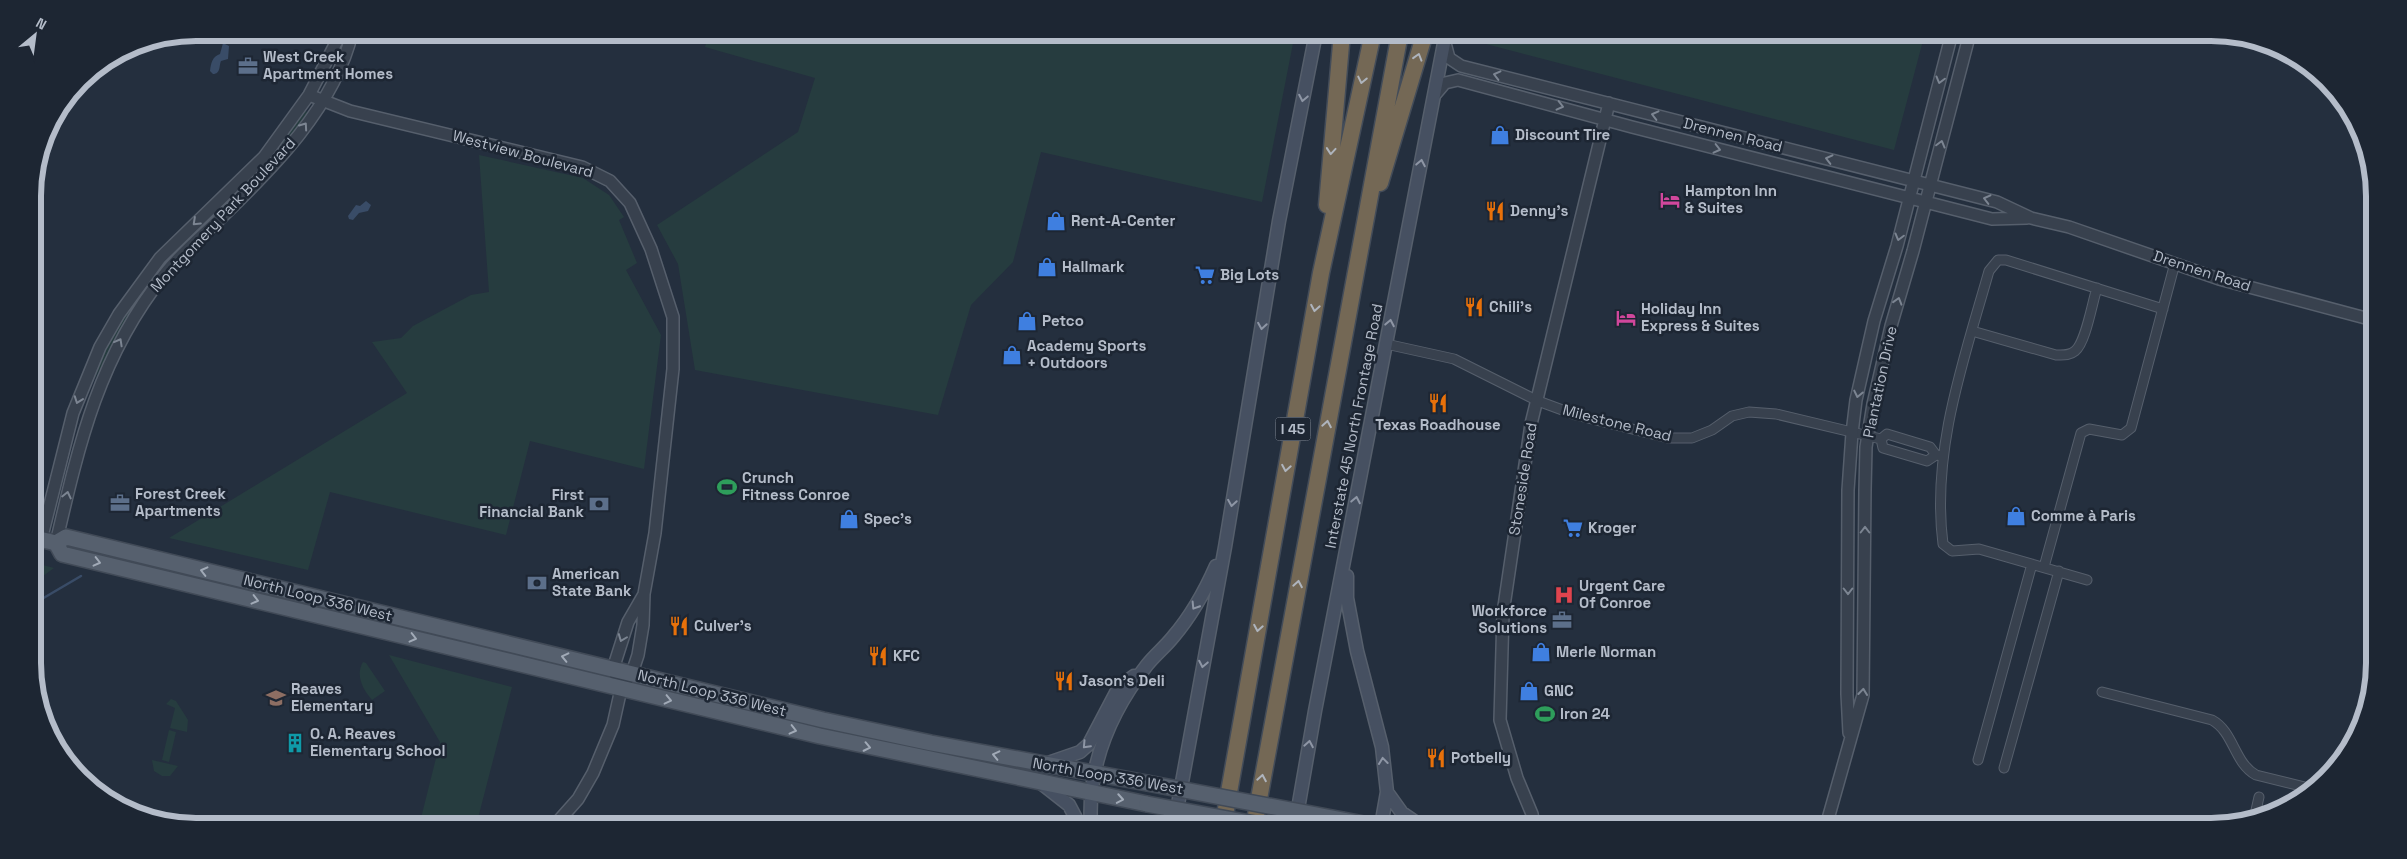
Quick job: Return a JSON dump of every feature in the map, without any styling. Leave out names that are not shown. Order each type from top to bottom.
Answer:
[{"type":"highway","points":[[1320,274],[1341,41]]},
{"type":"highway","name":"I 45","points":[[1224,817],[1320,274],[1371,41]]},
{"type":"highway","name":"I 45","points":[[1256,817],[1354,271],[1398,41]]},
{"type":"highway","points":[[1354,271],[1422,41]]},
{"type":"main road","points":[[1176,818],[1225,547],[1279,221],[1314,41]]},
{"type":"main road","name":"Interstate 45 North Frontage Road","points":[[1297,817],[1444,41]]},
{"type":"main road","name":"North Loop 336 West","points":[[44,540],[66,537],[824,720],[1043,765],[1096,773],[1329,817]]},
{"type":"main road","name":"North Loop 336 West","points":[[44,540],[62,554],[828,738],[1092,794],[1220,817]]},
{"type":"main road","points":[[1091,818],[1092,794],[1099,751],[1108,726],[1146,666],[1186,620],[1204,592],[1225,547]]},
{"type":"main road","points":[[1347,548],[1347,598],[1357,652],[1382,747],[1387,792],[1383,817]]},
{"type":"main road","points":[[365,627],[370,611]]},
{"type":"main road","points":[[1043,765],[1080,752],[1089,744],[1119,688],[1146,666]]},
{"type":"main road","points":[[1039,782],[1069,805],[1076,818]]},
{"type":"main road","points":[[1387,792],[1402,813],[1408,817]]},
{"type":"street","name":"Montgomery Park Boulevard","points":[[44,540],[71,420],[100,347],[119,314],[160,258],[264,157],[309,95],[336,41]]},
{"type":"street","name":"Montgomery Park Boulevard","points":[[44,540],[95,395],[117,345],[147,297],[165,273],[273,165],[322,101],[336,76],[349,41]]},
{"type":"street","name":"Drennen Road","points":[[1446,41],[1449,58],[1461,66],[1997,202],[2031,218],[2069,227],[2219,279],[2366,318]]},
{"type":"street","name":"Plantation Drive","points":[[1850,739],[1847,694],[1848,490],[1856,400],[1874,321],[1910,198],[1950,41]]},
{"type":"street","name":"Plantation Drive","points":[[1828,817],[1863,696],[1865,490],[1868,435],[1873,404],[1891,326],[1926,202],[1968,41]]},
{"type":"street","name":"Drennen Road","points":[[1434,96],[1445,83],[1458,80],[1992,219],[2031,218]]},
{"type":"street","name":"Westview Boulevard","points":[[309,95],[350,110],[582,167],[610,181],[630,203],[651,249],[673,317],[673,369],[655,533],[644,594],[643,625],[632,673],[621,689],[613,725],[593,772],[578,799],[561,818]]},
{"type":"street","name":"Stoneside Road","points":[[1533,817],[1517,778],[1500,720],[1499,708],[1506,590],[1525,452],[1609,104]]},
{"type":"street","points":[[232,190],[240,199]]},
{"type":"street","points":[[2087,580],[1979,549],[1952,552],[1942,544],[1940,455],[1972,331],[1989,271],[1998,260],[2006,260],[2163,309]]},
{"type":"street","points":[[2044,567],[2079,437],[2084,430],[2089,429],[2122,435],[2131,428],[2175,263]]},
{"type":"street","points":[[1972,331],[2056,355],[2066,356],[2076,351],[2081,342],[2096,288]]},
{"type":"street","name":"Milestone Road","points":[[1386,344],[1454,359],[1538,401],[1576,415],[1668,438],[1692,438],[1712,430],[1732,416],[1749,412],[1776,414],[1881,439]]},
{"type":"street","name":"Milestone Road","points":[[1887,434],[1930,447],[1940,455],[1927,461],[1883,448],[1881,439],[1887,434]]},
{"type":"street","points":[[1907,455],[1910,441]]},
{"type":"street","points":[[1978,760],[2032,564]]},
{"type":"street","points":[[2004,768],[2059,571]]},
{"type":"street","name":"Westview Boulevard","points":[[613,669],[628,622],[644,594]]},
{"type":"street","points":[[613,669],[621,689]]},
{"type":"street","points":[[2102,692],[2212,720],[2223,729],[2249,771],[2256,775],[2304,787]]},
{"type":"street","points":[[2256,810],[2259,798]]},
{"type":"green space","points":[[707,41],[1293,41],[1262,202],[1041,152],[1013,262],[971,305],[938,415],[695,370],[678,264],[657,225],[798,132],[815,78],[705,47]]},
{"type":"green space","points":[[1482,41],[1923,41],[1894,150],[1482,43]]},
{"type":"green space","points":[[306,111],[308,114],[275,158],[238,195]]},
{"type":"green space","points":[[479,155],[583,178],[609,195],[624,217],[619,220],[637,263],[626,270],[661,335],[644,469],[530,441],[506,535],[330,492],[308,570],[169,538],[407,393],[372,342],[401,338],[413,326],[471,295],[489,292]]},
{"type":"green space","points":[[223,207],[225,208],[117,337],[95,378],[93,378],[99,359],[121,318],[151,278],[212,214]]},
{"type":"green space","points":[[41,565],[54,568],[41,577]]},
{"type":"green space","points":[[389,655],[512,687],[478,818],[421,818],[440,742]]},
{"type":"green space","points":[[363,662],[366,663],[385,691],[372,700],[361,682],[360,672]]},
{"type":"green space","points":[[171,699],[176,701],[188,720],[187,732],[170,728],[175,708],[166,704]]},
{"type":"green space","points":[[169,730],[176,732],[169,762],[162,760]]},
{"type":"green space","points":[[152,760],[178,766],[170,776],[162,776],[154,771]]},
{"type":"water","points":[[223,43],[229,46],[228,59],[221,61],[219,71],[213,74],[210,71],[211,63],[220,54]]},
{"type":"water","points":[[366,201],[371,205],[368,211],[359,213],[353,220],[349,219],[348,216],[356,205],[360,206]]},
{"type":"waterway","points":[[41,599],[81,576]]},
{"type":"place","name":"West Creek Apartment Homes","points":[[248,66]]},
{"type":"place","name":"Discount Tire","points":[[1500,135]]},
{"type":"place","name":"Hampton Inn & Suites","points":[[1670,200]]},
{"type":"place","name":"Denny's","points":[[1495,211]]},
{"type":"place","name":"Rent-A-Center","points":[[1056,221]]},
{"type":"place","name":"Hallmark","points":[[1047,267]]},
{"type":"place","name":"Big Lots","points":[[1205,275]]},
{"type":"place","name":"Chili's","points":[[1474,307]]},
{"type":"place","name":"Holiday Inn Express & Suites","points":[[1626,318]]},
{"type":"place","name":"Petco","points":[[1027,321]]},
{"type":"place","name":"Academy Sports + Outdoors","points":[[1012,355]]},
{"type":"place","name":"Texas Roadhouse","points":[[1438,403]]},
{"type":"place","name":"Crunch Fitness Conroe","points":[[727,487]]},
{"type":"place","name":"Forest Creek Apartments","points":[[120,503]]},
{"type":"place","name":"First Financial Bank","points":[[599,504]]},
{"type":"place","name":"Comme à Paris","points":[[2016,516]]},
{"type":"place","name":"Spec's","points":[[849,519]]},
{"type":"place","name":"Kroger","points":[[1573,528]]},
{"type":"place","name":"American State Bank","points":[[537,583]]},
{"type":"place","name":"Urgent Care Of Conroe","points":[[1564,595]]},
{"type":"place","name":"Workforce Solutions","points":[[1562,620]]},
{"type":"place","name":"Culver's","points":[[679,626]]},
{"type":"place","name":"Merle Norman","points":[[1541,652]]},
{"type":"place","name":"KFC","points":[[878,656]]},
{"type":"place","name":"Jason's Deli","points":[[1064,681]]},
{"type":"place","name":"GNC","points":[[1529,691]]},
{"type":"place","name":"Reaves Elementary","points":[[276,698]]},
{"type":"place","name":"Iron 24","points":[[1545,714]]},
{"type":"place","name":"O. A. Reaves Elementary School","points":[[295,743]]},
{"type":"place","name":"Potbelly","points":[[1436,758]]}]
